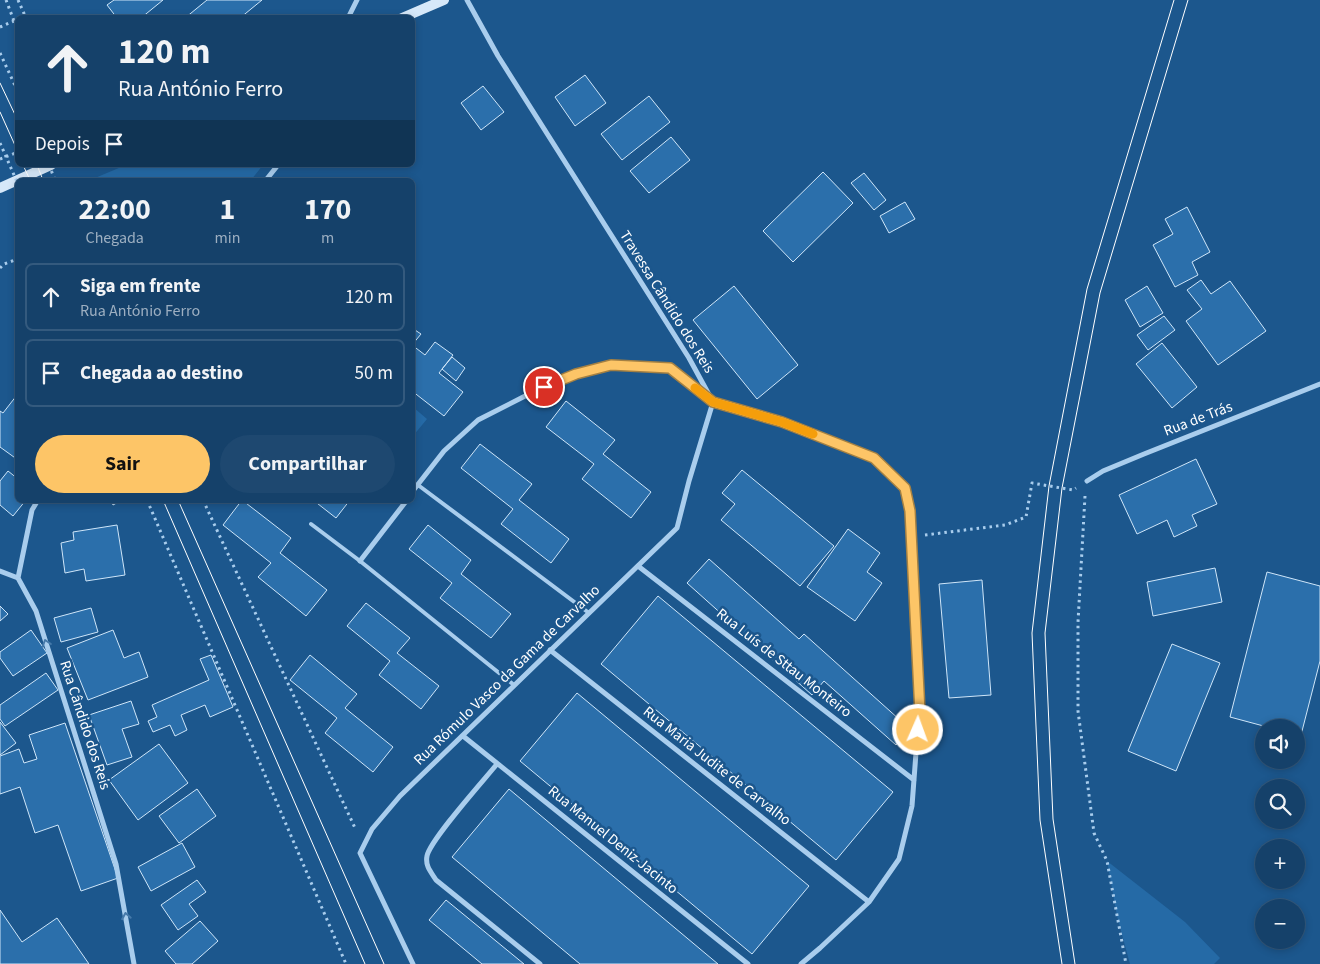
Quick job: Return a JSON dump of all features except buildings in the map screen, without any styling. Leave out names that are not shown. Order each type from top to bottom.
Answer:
[{"type":"main road","points":[[409,15],[444,0]]},
{"type":"main road","points":[[22,178],[46,167]]},
{"type":"main road","points":[[0,188],[15,181]]},
{"type":"street","points":[[350,15],[357,0]]},
{"type":"street","name":"Travessa Cândido dos Reis","points":[[467,0],[498,56],[688,358],[713,402]]},
{"type":"street","points":[[268,178],[276,167]]},
{"type":"street","points":[[415,488],[444,451],[478,420],[529,394],[576,374],[611,365],[670,368],[713,402],[782,422],[874,458],[905,488],[910,511],[920,713],[912,806],[899,859],[869,902],[800,964]]},
{"type":"street","name":"Rua de Trás","points":[[1087,481],[1103,471],[1320,384]]},
{"type":"street","name":"Rua Rómulo Vasco da Gama de Carvalho","points":[[364,846],[372,829],[400,796],[677,528],[689,480],[713,402]]},
{"type":"street","points":[[0,571],[18,578],[32,510],[36,503]]},
{"type":"street","points":[[360,561],[405,503]]},
{"type":"street","name":"Rua Luís de Sttau Monteiro","points":[[638,566],[914,780]]},
{"type":"street","name":"Rua Cândido dos Reis","points":[[18,578],[36,610],[116,864],[134,964]]},
{"type":"street","name":"Rua Maria Judite de Carvalho","points":[[550,650],[869,902]]},
{"type":"street","name":"Rua Manuel Deniz-Jacinto","points":[[463,736],[748,964]]},
{"type":"street","points":[[497,764],[436,838],[427,855],[428,869],[436,880],[540,964]]},
{"type":"street","points":[[364,846],[360,854],[413,964]]},
{"type":"lane","points":[[418,485],[589,613]]},
{"type":"lane","points":[[310,524],[360,561],[514,685]]},
{"type":"path","points":[[0,27],[14,21],[6,0]]},
{"type":"path","points":[[18,0],[25,15]]},
{"type":"path","points":[[0,53],[15,86]]},
{"type":"path","points":[[0,143],[15,178]]},
{"type":"path","points":[[0,159],[15,153]]},
{"type":"path","points":[[0,268],[4,264],[15,260]]},
{"type":"path","points":[[911,536],[1005,525],[1026,517],[1032,482],[1073,490],[1087,481]]},
{"type":"path","points":[[1087,481],[1078,622],[1078,711],[1094,833],[1108,861],[1126,964]]},
{"type":"path","points":[[148,503],[346,964]]},
{"type":"path","points":[[204,503],[364,846]]},
{"type":"shaded area","points":[[121,167],[261,167],[253,178],[95,178]]},
{"type":"shaded area","points":[[415,409],[427,419],[415,434]]},
{"type":"shaded area","points":[[1107,861],[1185,922],[1220,958],[1214,964],[1130,964],[1117,916]]},
{"type":"tram line","points":[[1062,964],[1040,820],[1032,633],[1049,486],[1087,289],[1174,0]]},
{"type":"tram line","points":[[1075,964],[1053,819],[1045,633],[1062,488],[1100,293],[1188,0]]},
{"type":"tram line","points":[[0,83],[15,115]]},
{"type":"tram line","points":[[0,112],[15,145]]},
{"type":"tram line","points":[[24,167],[29,178]]},
{"type":"tram line","points":[[38,167],[42,178]]},
{"type":"tram line","points":[[164,503],[365,964]]},
{"type":"tram line","points":[[179,503],[384,964]]},
{"type":"slow traffic","points":[[695,388],[713,402],[782,422],[813,434]]},
{"type":"route","points":[[544,387],[576,374],[611,365],[670,368],[713,402],[782,422],[874,458],[905,488],[910,511],[920,713],[918,730]]}]
